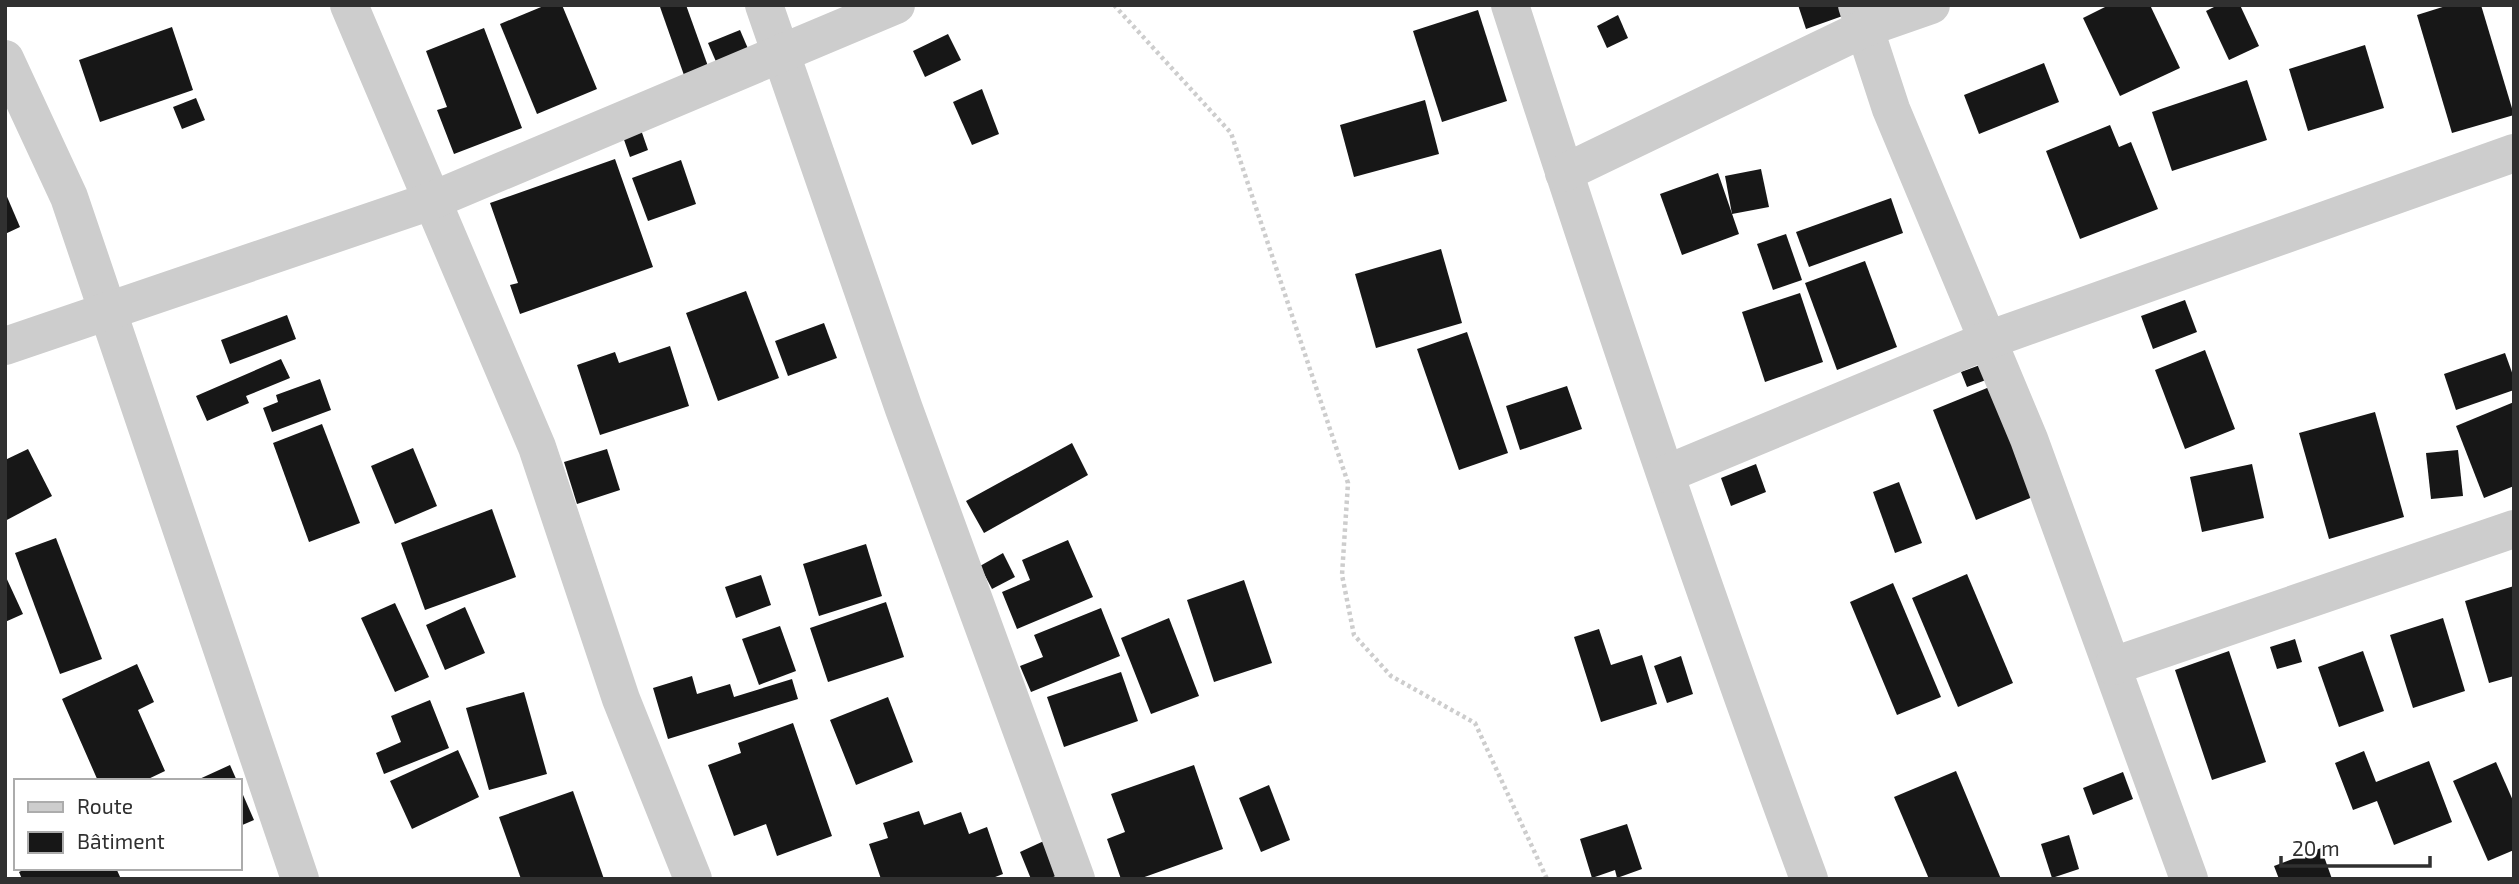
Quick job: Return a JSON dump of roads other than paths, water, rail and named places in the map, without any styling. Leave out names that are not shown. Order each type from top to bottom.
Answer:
[{"type":"street","points":[[349,5],[537,447],[621,699],[693,879]]},
{"type":"street","points":[[764,5],[904,409],[1076,879]]},
{"type":"street","points":[[5,346],[432,201],[896,5]]},
{"type":"street","points":[[1510,5],[1564,173],[1809,879]]},
{"type":"street","points":[[1564,173],[1861,17],[1931,5]]},
{"type":"street","points":[[1861,17],[1891,110],[2029,439],[2189,879]]},
{"type":"street","points":[[5,59],[69,197],[300,879]]},
{"type":"street","points":[[1667,474],[1988,340],[2514,153]]},
{"type":"street","points":[[2113,666],[2514,529]]}]
